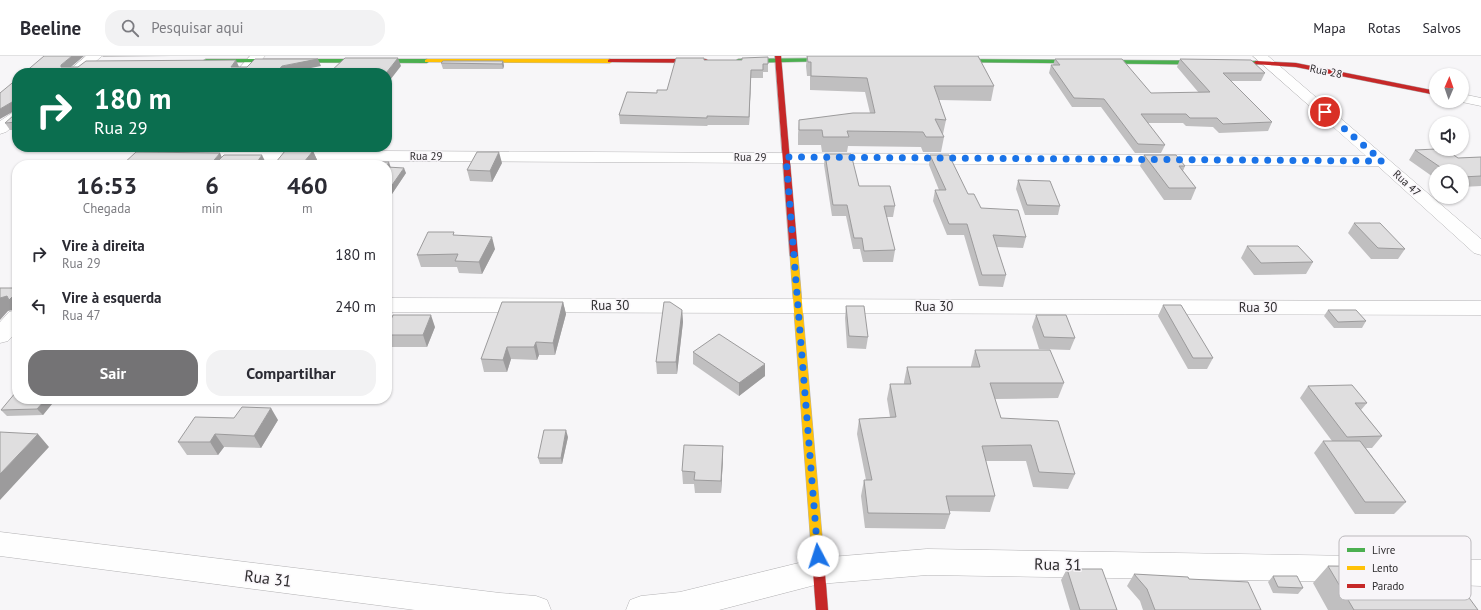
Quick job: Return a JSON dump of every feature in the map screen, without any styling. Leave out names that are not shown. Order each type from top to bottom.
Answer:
[{"type":"street","points":[[199,61],[256,58],[716,61]]},
{"type":"street","points":[[247,68],[256,58]]},
{"type":"street","points":[[731,61],[778,58],[846,60]]},
{"type":"street","points":[[778,58],[822,610]]},
{"type":"street","name":"Rua 28","points":[[941,61],[1264,59],[1429,92]]},
{"type":"street","name":"Rua 47","points":[[1264,59],[1481,249]]},
{"type":"street","points":[[82,68],[94,61]]},
{"type":"street","points":[[1469,99],[1481,102]]},
{"type":"street","points":[[0,129],[12,120]]},
{"type":"street","name":"Rua 29","points":[[165,156],[786,157],[1382,161]]},
{"type":"street","name":"Rua 30","points":[[392,305],[1481,308]]},
{"type":"street","points":[[0,336],[12,323]]},
{"type":"street","name":"Rua 31","points":[[0,544],[500,607],[536,610]]},
{"type":"street","name":"Rua 31","points":[[641,610],[680,606],[819,571],[927,562],[1339,568]]},
{"type":"street","name":"Rua 31","points":[[1471,572],[1481,572]]},
{"type":"building","points":[[44,56],[72,56],[61,65],[61,67],[78,67],[86,61],[236,60],[231,67],[247,67],[255,59],[318,59],[282,66],[280,68],[30,68]]},
{"type":"building","points":[[807,56],[978,56],[994,86],[934,86],[946,120],[935,119],[944,137],[926,137],[923,132],[847,131],[849,137],[823,137],[822,130],[799,130],[799,120],[853,113],[875,113],[867,78],[811,76],[811,62],[808,62]]},
{"type":"building","points":[[768,57],[768,64],[763,64],[763,70],[751,70],[749,117],[707,116],[707,118],[619,115],[627,92],[657,93],[657,90],[667,90],[676,58],[742,60],[742,58]]},
{"type":"building","points":[[345,58],[398,58],[390,68],[334,68]]},
{"type":"building","points":[[1055,59],[1122,59],[1151,93],[1210,92],[1180,59],[1251,60],[1265,73],[1223,73],[1272,122],[1223,124],[1217,118],[1190,118],[1186,114],[1141,114],[1165,145],[1138,144],[1104,99],[1074,98],[1051,65],[1060,65]]},
{"type":"building","points":[[443,61],[503,61],[502,64],[441,63]]},
{"type":"building","points":[[12,83],[12,102],[0,109],[0,93]]},
{"type":"building","points":[[12,117],[12,122],[5,123]]},
{"type":"building","points":[[1415,150],[1429,150],[1429,156],[1455,156],[1458,158],[1481,157],[1481,176],[1469,177],[1469,164],[1436,164]]},
{"type":"building","points":[[136,152],[220,153],[214,160],[127,160]]},
{"type":"building","points":[[284,152],[312,152],[306,160],[278,160]]},
{"type":"building","points":[[477,152],[499,152],[490,171],[467,170]]},
{"type":"building","points":[[825,154],[851,154],[859,186],[890,186],[895,206],[884,206],[895,250],[864,251],[862,238],[854,238],[847,205],[833,205]]},
{"type":"building","points":[[224,155],[262,155],[258,160],[219,160]]},
{"type":"building","points":[[930,155],[949,155],[968,194],[974,194],[981,208],[1018,210],[1026,237],[993,235],[1006,275],[982,275],[967,224],[949,224],[935,190],[946,190]]},
{"type":"building","points":[[1144,155],[1176,155],[1185,166],[1179,166],[1196,188],[1169,188]]},
{"type":"building","points":[[392,167],[404,168],[392,185]]},
{"type":"building","points":[[1018,180],[1050,181],[1060,206],[1027,205]]},
{"type":"building","points":[[1354,223],[1380,223],[1405,249],[1378,248]]},
{"type":"building","points":[[428,232],[454,232],[453,235],[492,237],[479,262],[455,261],[458,254],[417,255]]},
{"type":"building","points":[[1247,246],[1298,246],[1313,262],[1261,263]]},
{"type":"building","points":[[0,288],[12,288],[12,297],[9,300],[7,296],[0,298]]},
{"type":"building","points":[[502,302],[563,302],[553,343],[536,342],[534,347],[507,347],[503,360],[481,359]]},
{"type":"building","points":[[664,302],[670,302],[682,310],[676,362],[656,362]]},
{"type":"building","points":[[1163,305],[1181,305],[1213,358],[1193,358]]},
{"type":"building","points":[[846,306],[864,306],[868,337],[849,336]]},
{"type":"building","points":[[1328,310],[1356,310],[1366,321],[1338,322]]},
{"type":"building","points":[[393,315],[431,315],[423,335],[392,335]]},
{"type":"building","points":[[1036,315],[1066,315],[1075,338],[1044,337]]},
{"type":"building","points":[[719,334],[765,364],[739,383],[693,352]]},
{"type":"building","points":[[975,350],[1050,350],[1064,383],[990,383],[1001,418],[1058,421],[1075,474],[1039,472],[1031,445],[982,446],[995,496],[946,496],[950,514],[868,513],[864,480],[872,480],[859,419],[896,417],[890,384],[911,384],[907,367],[980,367]]},
{"type":"building","points":[[1352,385],[1367,403],[1355,403],[1382,436],[1347,437],[1308,386]]},
{"type":"building","points":[[12,397],[12,404],[42,404],[37,409],[1,410]]},
{"type":"building","points":[[242,407],[271,408],[254,436],[215,434],[210,442],[178,442],[195,417],[234,418]]},
{"type":"building","points":[[544,430],[566,430],[561,458],[538,458]]},
{"type":"building","points":[[0,432],[38,434],[0,474]]},
{"type":"building","points":[[1323,441],[1360,441],[1406,502],[1365,502]]},
{"type":"building","points":[[684,445],[723,446],[721,481],[694,480],[695,472],[682,471]]},
{"type":"building","points":[[1328,566],[1339,566],[1339,585]]},
{"type":"building","points":[[1067,569],[1102,569],[1117,610],[1080,610]]},
{"type":"building","points":[[1134,574],[1248,582],[1261,610],[1155,610],[1147,589]]},
{"type":"building","points":[[1273,576],[1297,576],[1303,588],[1278,587]]},
{"type":"building","points":[[1348,600],[1471,600],[1478,610],[1354,610]]},
{"type":"traffic: fast","points":[[738,61],[836,60]]},
{"type":"traffic: fast","points":[[206,61],[427,61]]},
{"type":"traffic: fast","points":[[952,61],[1256,63]]},
{"type":"traffic: slow","points":[[427,61],[610,61]]},
{"type":"traffic: slow","points":[[794,256],[817,547]]},
{"type":"traffic: jam","points":[[778,56],[794,256]]},
{"type":"traffic: jam","points":[[610,61],[706,61]]},
{"type":"traffic: jam","points":[[1256,63],[1296,65],[1429,92]]},
{"type":"traffic: jam","points":[[817,547],[822,610]]},
{"type":"route","points":[[818,556],[786,157],[1382,161],[1325,112]]}]
